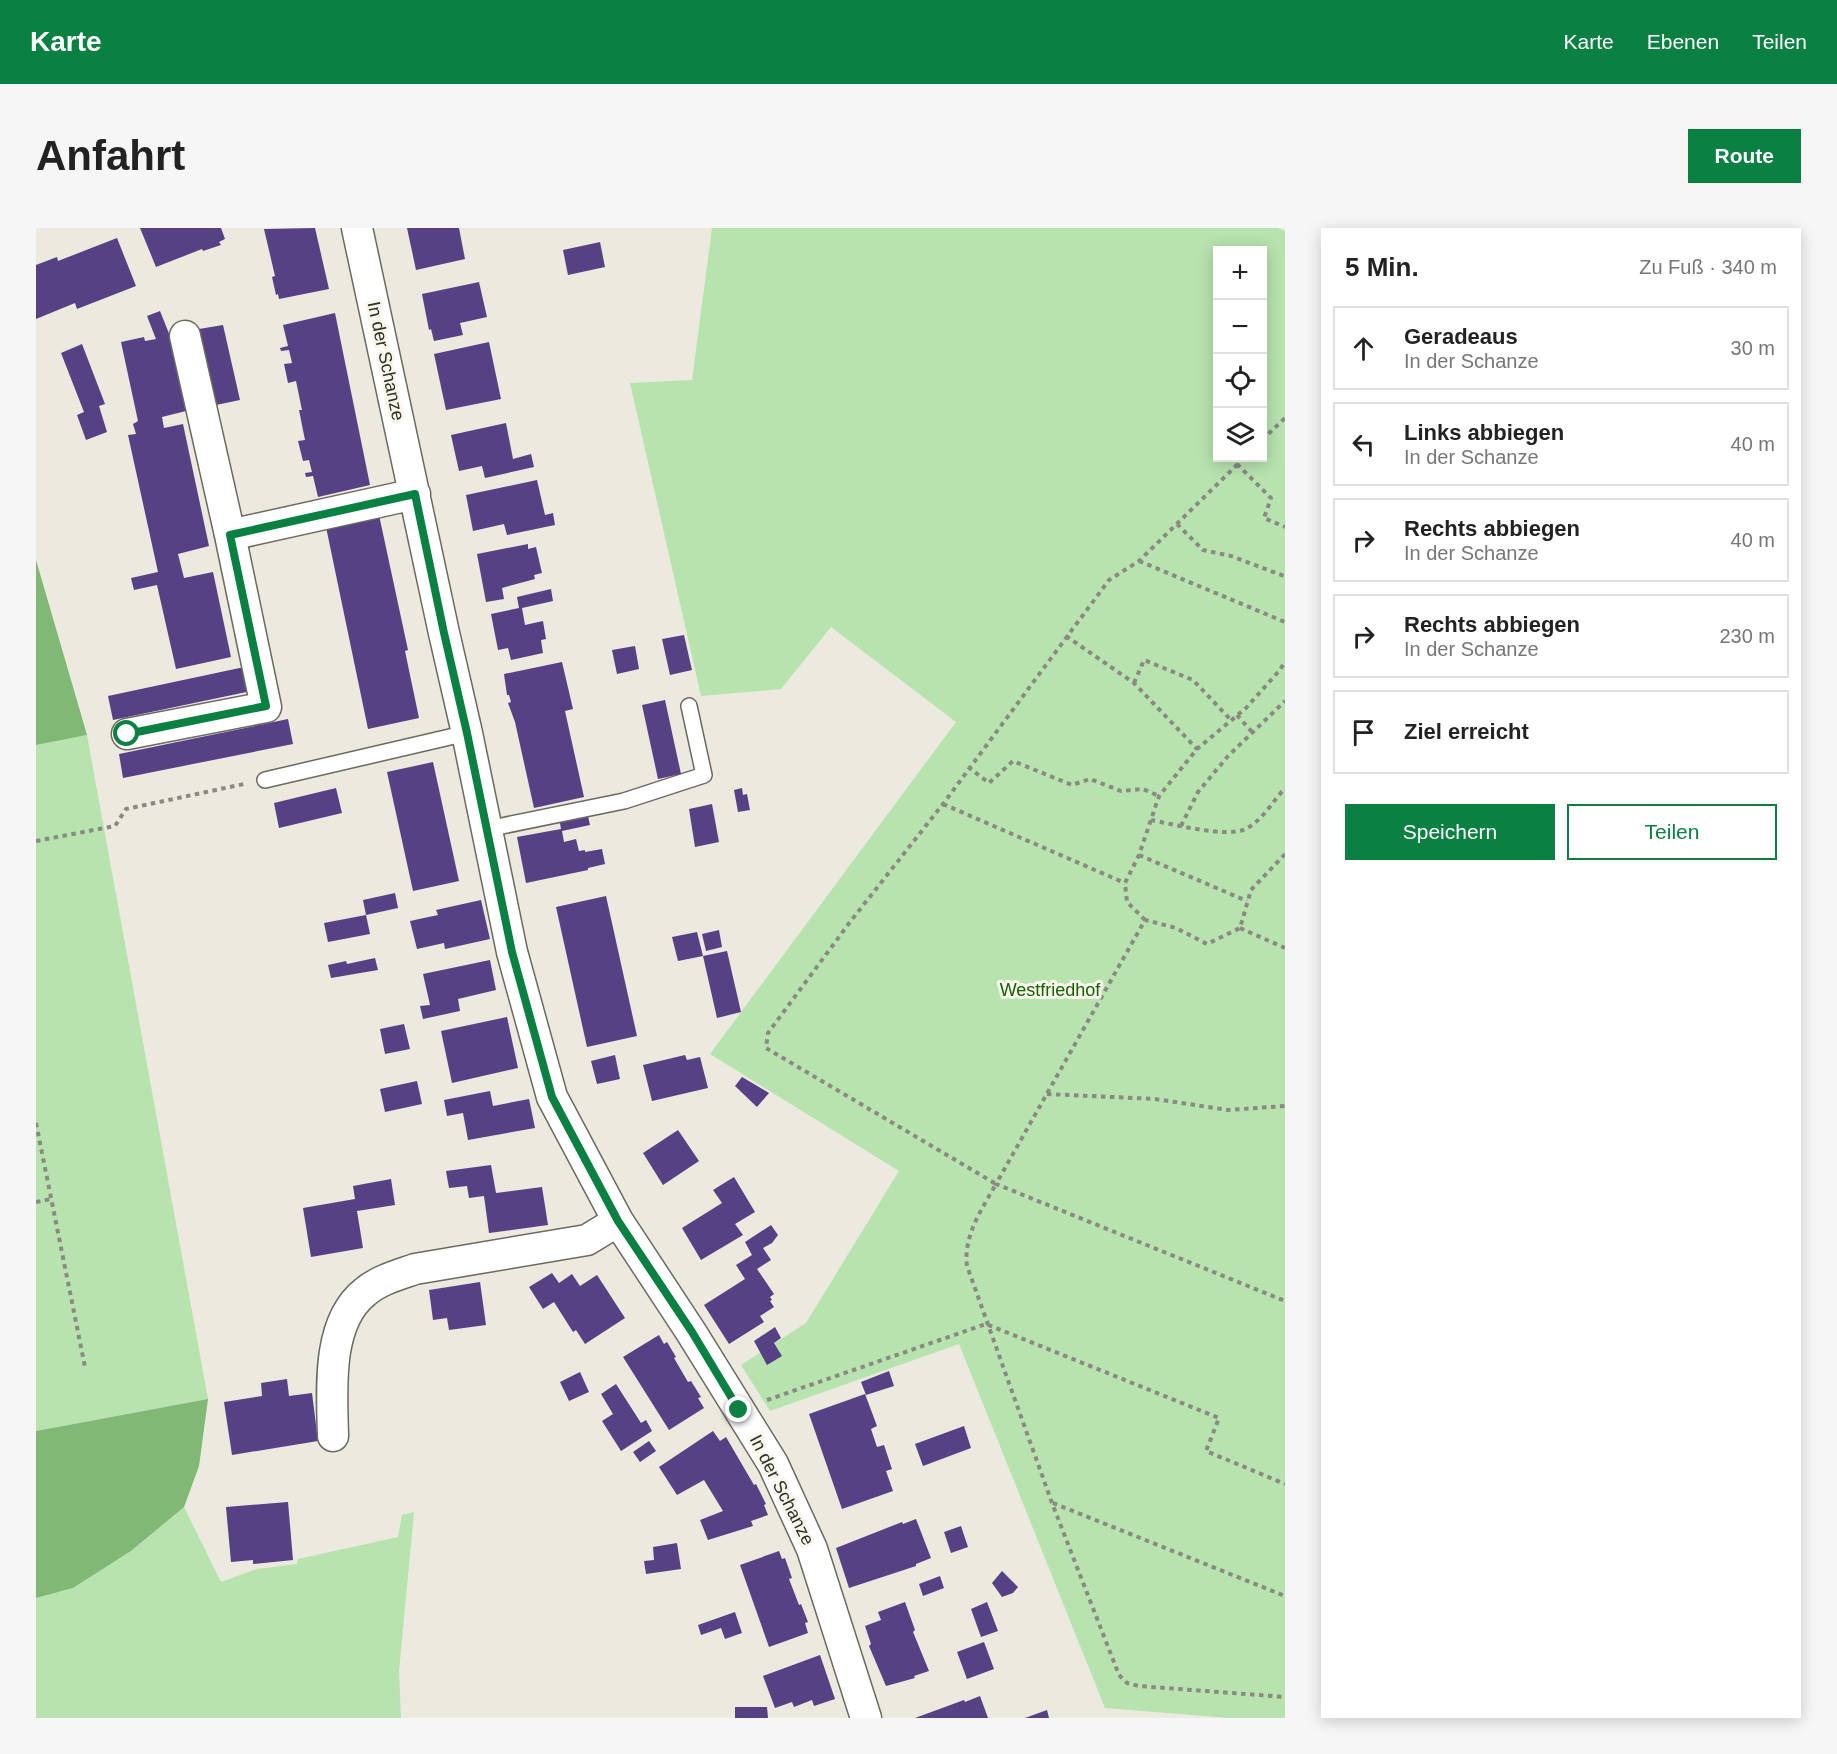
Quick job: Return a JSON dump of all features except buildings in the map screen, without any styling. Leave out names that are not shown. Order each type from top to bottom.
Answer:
[{"type":"street","name":"In der Schanze","points":[[357,228],[467,733],[512,952],[552,1097],[618,1221],[692,1332],[773,1464],[812,1549],[866,1718]]},
{"type":"street","points":[[127,734],[266,706],[185,336]]},
{"type":"street","points":[[230,535],[415,494]]},
{"type":"street","points":[[333,1436],[332,1382],[340,1327],[350,1307],[365,1291],[390,1278],[415,1269],[587,1240],[618,1221]]},
{"type":"lane","points":[[487,829],[624,801],[704,775],[689,706]]},
{"type":"lane","points":[[265,780],[467,733]]},
{"type":"path","points":[[1267,436],[1285,418]]},
{"type":"path","points":[[1239,462],[1139,561],[1109,580],[968,767],[943,804],[850,922],[768,1033],[766,1048],[996,1184],[1285,1301]]},
{"type":"path","points":[[1237,464],[1271,498],[1264,518],[1285,527]]},
{"type":"path","points":[[1177,524],[1203,550],[1231,556],[1285,575]]},
{"type":"path","points":[[1139,561],[1285,622]]},
{"type":"path","points":[[1066,636],[1134,683],[1197,749]]},
{"type":"path","points":[[1134,683],[1144,660],[1192,680],[1231,720]]},
{"type":"path","points":[[1284,665],[1237,715],[1197,749],[1159,796],[1139,855],[1125,883],[1126,902],[1145,920],[1176,928],[1207,944],[1240,928],[1251,890],[1285,854]]},
{"type":"path","points":[[1181,826],[1197,792],[1227,756],[1285,701]]},
{"type":"path","points":[[1237,715],[1252,732]]},
{"type":"path","points":[[968,767],[989,783],[1013,761],[1072,785],[1090,779],[1121,791],[1143,789],[1159,796]]},
{"type":"path","points":[[36,841],[115,826],[126,809],[265,780]]},
{"type":"path","points":[[1151,820],[1219,832],[1243,830],[1258,820],[1285,788]]},
{"type":"path","points":[[943,804],[1125,883]]},
{"type":"path","points":[[1139,855],[1247,901]]},
{"type":"path","points":[[1145,920],[974,1225],[966,1247],[967,1266],[1052,1503],[1119,1675],[1127,1683],[1139,1686],[1285,1697]]},
{"type":"path","points":[[1240,928],[1285,948]]},
{"type":"path","points":[[1047,1094],[1155,1099],[1228,1110],[1285,1106]]},
{"type":"path","points":[[36,1123],[86,1367]]},
{"type":"path","points":[[36,1202],[51,1199]]},
{"type":"path","points":[[739,1410],[986,1324],[1219,1418],[1206,1451],[1285,1484]]},
{"type":"path","points":[[1052,1503],[1285,1596]]},
{"type":"green space","name":"Westfriedhof","points":[[712,228],[1278,228],[1285,231],[1285,1718],[1229,1718],[1105,1708],[959,1344],[770,1411],[741,1365],[806,1323],[899,1171],[710,1054],[956,722],[831,627],[781,689],[701,696],[630,383],[692,380]]},
{"type":"green space","points":[[36,560],[87,735],[36,745]]},
{"type":"green space","points":[[87,735],[208,1399],[36,1431],[36,745]]},
{"type":"green space","points":[[208,1399],[199,1466],[184,1507],[131,1551],[73,1588],[36,1598],[36,1431]]},
{"type":"green space","points":[[184,1507],[221,1582],[257,1569],[297,1564],[298,1559],[398,1537],[402,1515],[414,1512],[399,1671],[401,1718],[36,1718],[36,1598],[73,1588],[131,1551]]},
{"type":"route","points":[[127,734],[266,706],[230,535],[415,494],[512,952],[552,1097],[618,1221],[692,1332],[739,1410]]}]
